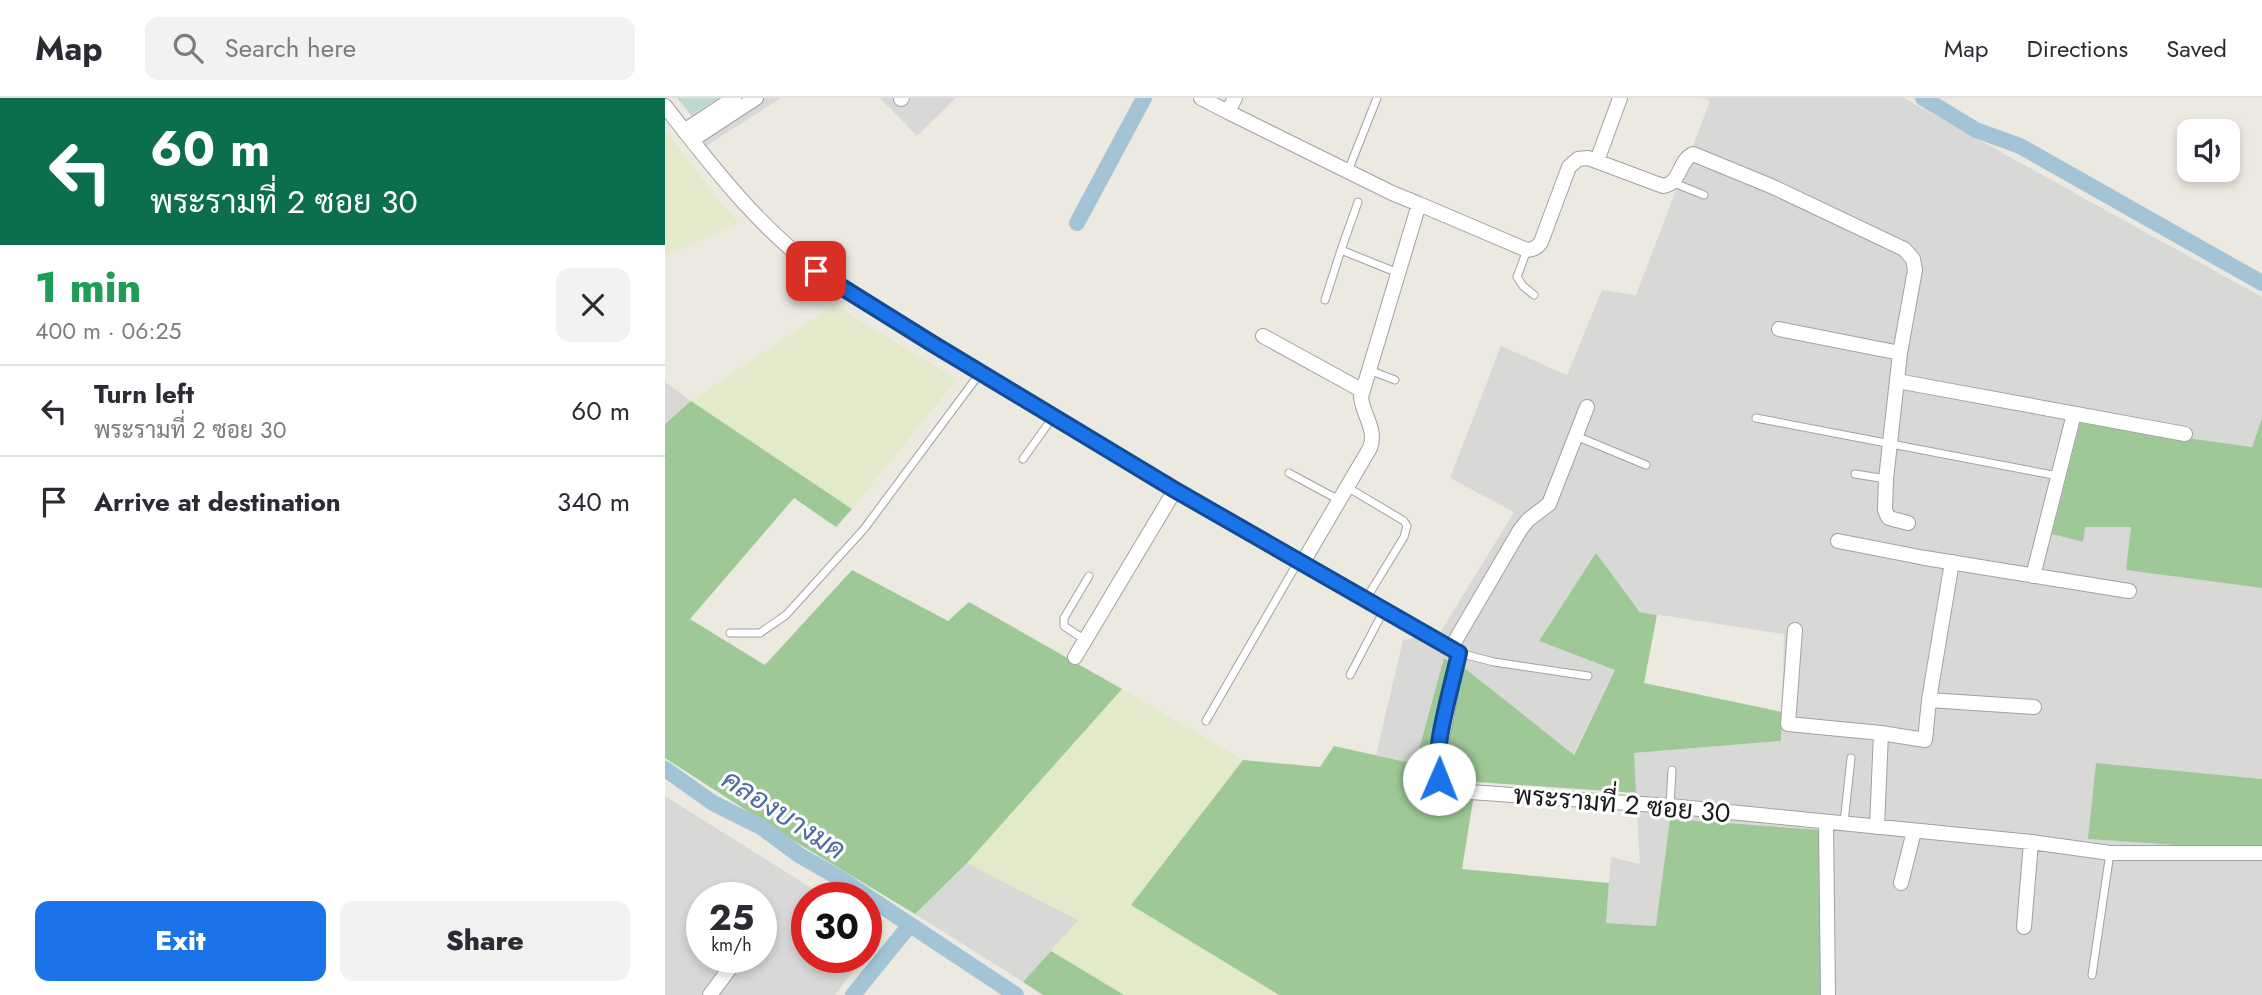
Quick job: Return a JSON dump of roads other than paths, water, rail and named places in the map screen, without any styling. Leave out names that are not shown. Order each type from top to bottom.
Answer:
[{"type":"street","points":[[688,136],[734,98]]},
{"type":"street","points":[[688,136],[756,98]]},
{"type":"street","points":[[1201,98],[1348,171],[1527,250],[1538,247],[1541,242],[1569,167],[1578,159],[1588,158],[1664,186],[1674,183],[1685,159],[1693,154],[1772,186],[1904,249],[1913,259],[1915,270],[1889,444],[1885,510],[1889,518],[1908,523]]},
{"type":"street","points":[[1228,113],[1235,98]]},
{"type":"street","points":[[1597,161],[1620,98]]},
{"type":"street","points":[[665,106],[741,201],[789,250],[839,287],[1175,490],[1455,650],[1520,530],[1528,520],[1549,504],[1587,407]]},
{"type":"street","points":[[1301,560],[1344,493],[1374,439],[1362,407],[1363,391],[1419,204]]},
{"type":"street","points":[[1779,329],[1901,354]]},
{"type":"street","points":[[1263,336],[1363,391]]},
{"type":"street","points":[[1897,381],[2185,434]]},
{"type":"street","points":[[2033,576],[2074,414]]},
{"type":"street","points":[[1075,657],[1175,490]]},
{"type":"street","points":[[1838,541],[2129,591]]},
{"type":"street","points":[[1795,630],[1789,724],[1925,740],[1952,562]]},
{"type":"street","name":"พระรามที่ 2 ซอย 30","points":[[1455,650],[1436,769],[1445,786],[1456,791],[1670,806],[2031,842],[2110,853],[2262,853]]},
{"type":"street","points":[[1929,700],[2034,707]]},
{"type":"street","points":[[1877,827],[1881,733]]},
{"type":"street","points":[[1826,822],[1828,995]]},
{"type":"street","points":[[1901,883],[1914,831]]},
{"type":"street","points":[[2024,927],[2031,842]]},
{"type":"street","points":[[711,995],[727,973]]},
{"type":"lane","points":[[1348,171],[1377,98]]},
{"type":"lane","points":[[1674,183],[1704,195]]},
{"type":"lane","points":[[1325,299],[1358,202]]},
{"type":"lane","points":[[1341,250],[1398,273]]},
{"type":"lane","points":[[1527,250],[1517,277],[1534,295]]},
{"type":"lane","points":[[1369,370],[1395,380]]},
{"type":"lane","points":[[730,633],[760,633],[786,615],[864,529],[980,373]]},
{"type":"lane","points":[[1023,459],[1053,416]]},
{"type":"lane","points":[[1756,418],[2057,476]]},
{"type":"lane","points":[[1576,436],[1646,465]]},
{"type":"lane","points":[[1289,473],[1344,493],[1404,521],[1407,526],[1404,537],[1366,599]]},
{"type":"lane","points":[[1855,474],[1886,479]]},
{"type":"lane","points":[[1206,721],[1301,560]]},
{"type":"lane","points":[[1085,640],[1063,623],[1089,576]]},
{"type":"lane","points":[[1350,675],[1384,610]]},
{"type":"lane","points":[[1455,650],[1494,662],[1588,676]]},
{"type":"lane","points":[[1844,824],[1851,758]]},
{"type":"lane","points":[[1670,806],[1672,770]]},
{"type":"lane","points":[[2092,975],[2110,853]]},
{"type":"waterway","points":[[1077,223],[1144,98]]},
{"type":"waterway","points":[[1923,98],[1976,130],[2020,146],[2262,283]]},
{"type":"waterway","name":"คลองบางมด","points":[[665,769],[713,803],[761,827],[799,855],[841,879],[1016,995]]},
{"type":"waterway","points":[[853,995],[909,926]]}]
